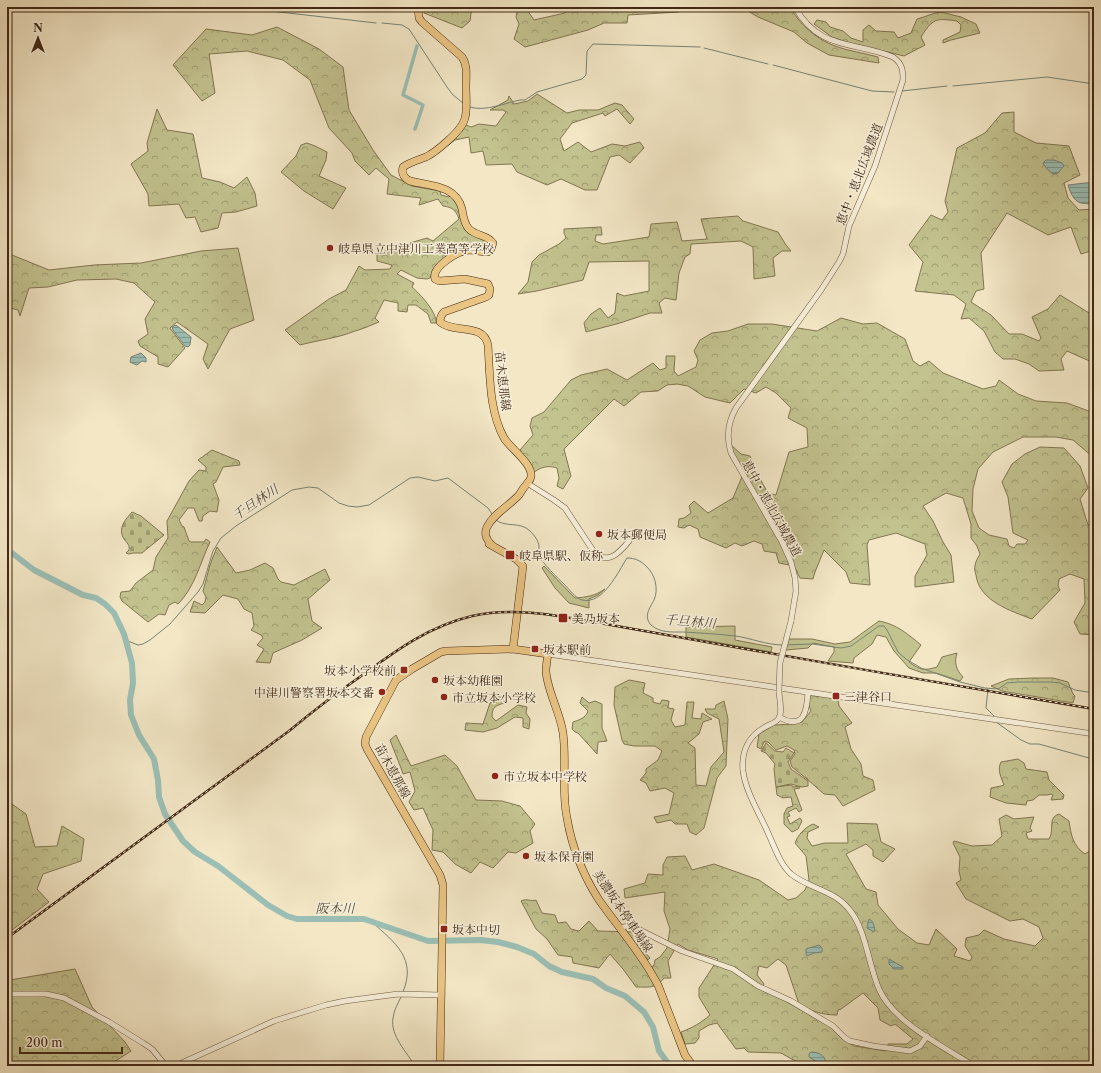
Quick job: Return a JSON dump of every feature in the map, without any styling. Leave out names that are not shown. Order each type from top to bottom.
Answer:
[{"type":"main road","name":"苗木恵那線","points":[[418,7],[418,14],[422,22],[462,57],[465,62],[465,116],[462,126],[450,138],[427,156],[403,167],[403,174],[406,179],[410,181],[444,189],[454,193],[460,201],[465,223],[469,229],[490,239],[493,243],[488,252],[469,250],[461,252],[444,262],[436,269],[434,275],[439,281],[464,279],[488,284],[490,289],[489,295],[486,297],[444,312],[441,315],[440,322],[446,326],[466,328],[481,334],[485,338],[488,345],[494,412],[505,439],[529,467],[531,476],[527,484]]},
{"type":"main road","points":[[527,484],[484,523],[482,532],[486,542],[516,559],[523,566],[513,649],[548,654]]},
{"type":"main road","name":"苗木恵那線","points":[[440,1066],[444,890],[442,880],[367,749],[365,744],[366,737],[396,680],[412,669],[441,652],[446,651],[513,649]]},
{"type":"main road","name":"美濃坂本停車場線","points":[[548,654],[546,666],[547,678],[559,715],[563,734],[564,804],[572,842],[580,864],[593,890],[644,961],[658,985],[685,1055],[693,1066]]},
{"type":"street","name":"恵中・恵北広域農道","points":[[779,717],[780,663],[796,591],[795,578],[791,562],[782,542],[731,453],[728,437],[729,425],[732,415],[740,401],[821,290],[839,262],[843,254],[852,216],[875,166],[903,80],[901,64],[893,57],[835,42],[817,33],[806,22],[795,7]]},
{"type":"street","points":[[527,484],[565,508],[598,556],[604,558],[613,556],[629,541]]},
{"type":"street","points":[[548,654],[1094,734]]},
{"type":"street","points":[[808,692],[806,712],[802,719],[796,722],[789,722],[779,717],[776,721],[754,734],[750,739],[745,749],[743,770],[750,794],[784,866],[795,877],[837,898],[848,908],[857,922],[873,974],[882,996],[899,1016],[974,1066]]},
{"type":"street","points":[[621,928],[628,925],[632,926],[682,951],[733,969],[758,986],[791,1001],[833,1026],[850,1041],[910,1051],[920,1046],[927,1036]]},
{"type":"street","points":[[7,994],[51,995],[70,1001],[152,1049],[166,1066]]},
{"type":"street","points":[[175,1066],[257,1028],[290,1016],[345,1001],[398,994],[441,995]]},
{"type":"green space","points":[[426,7],[472,7],[470,21],[462,28],[424,13]]},
{"type":"green space","points":[[518,7],[525,7],[534,20],[565,13],[570,7],[679,7],[679,12],[628,15],[627,23],[604,23],[588,30],[525,47],[514,39],[519,24],[516,17]]},
{"type":"green space","points":[[741,7],[770,7],[772,10],[792,10],[795,16],[805,26],[822,40],[840,48],[878,57],[879,63],[829,55],[807,43],[794,32],[758,17]]},
{"type":"green space","points":[[941,12],[961,17],[976,24],[980,33],[943,43],[943,40],[960,32],[961,25],[957,21],[936,21],[929,26],[921,37],[925,45],[904,56],[832,37],[814,24],[817,20],[826,22],[830,27],[843,31],[851,38],[863,42],[863,30],[869,25],[876,31],[894,32],[898,38],[911,33],[917,19]]},
{"type":"green space","points":[[277,27],[319,49],[343,67],[349,110],[373,150],[391,175],[412,186],[440,191],[441,195],[449,197],[451,195],[458,204],[464,226],[487,240],[489,243],[486,248],[441,261],[433,269],[430,278],[417,278],[401,270],[397,274],[414,283],[412,287],[431,309],[436,319],[436,323],[431,323],[428,314],[416,305],[408,305],[407,312],[398,311],[398,303],[384,300],[375,318],[379,322],[342,335],[300,345],[285,330],[329,299],[346,290],[359,266],[365,270],[390,269],[392,265],[377,261],[377,254],[401,245],[406,248],[411,246],[410,243],[427,238],[433,241],[459,219],[453,210],[449,207],[443,206],[438,199],[419,205],[421,198],[387,194],[389,179],[376,168],[369,175],[355,161],[352,153],[329,128],[310,80],[283,60],[247,51],[209,54],[215,93],[202,101],[173,65],[206,29],[252,35]]},
{"type":"green space","points":[[537,94],[567,113],[579,110],[598,110],[615,103],[622,105],[634,119],[630,124],[617,109],[605,116],[603,113],[572,123],[560,139],[564,151],[578,142],[591,152],[612,144],[625,146],[640,142],[644,148],[630,163],[619,155],[610,157],[597,190],[585,190],[561,179],[547,185],[517,172],[512,164],[486,165],[483,151],[471,153],[469,137],[455,140],[447,146],[466,125],[471,127],[479,124],[496,126],[506,112],[503,110],[490,110],[508,100],[509,96],[514,104],[528,101]]},
{"type":"green space","points":[[157,109],[167,130],[193,134],[202,178],[220,182],[234,188],[247,177],[255,193],[257,206],[236,212],[222,213],[218,228],[201,232],[195,217],[186,218],[179,204],[149,206],[148,194],[131,164],[148,151],[147,143]]},
{"type":"green space","points":[[1014,112],[1014,132],[1036,143],[1069,146],[1080,175],[1064,183],[1068,198],[1079,210],[1094,209],[1094,250],[1081,254],[1071,227],[1048,235],[1007,213],[981,253],[984,289],[976,291],[971,302],[991,315],[1009,334],[1022,334],[1039,341],[1041,338],[1032,317],[1048,309],[1060,295],[1094,316],[1094,363],[1067,351],[1061,359],[1064,370],[1039,371],[1029,364],[1015,359],[1003,359],[995,352],[984,331],[969,318],[961,319],[966,304],[954,295],[915,291],[923,262],[909,245],[931,215],[942,220],[948,212],[945,201],[957,148],[985,133],[1002,113]]},
{"type":"green space","points":[[307,143],[327,152],[326,160],[319,176],[346,188],[333,209],[304,191],[281,172],[296,156],[301,145]]},
{"type":"green space","points":[[738,216],[743,221],[778,232],[791,251],[782,251],[773,258],[775,276],[754,279],[753,247],[741,241],[691,244],[690,254],[685,257],[679,273],[676,300],[665,298],[659,303],[662,313],[650,313],[586,332],[584,323],[591,314],[600,308],[608,318],[615,313],[617,293],[624,296],[649,291],[649,261],[589,262],[583,280],[518,294],[528,282],[532,262],[539,255],[559,244],[566,238],[564,229],[601,227],[602,235],[596,235],[595,241],[603,244],[649,237],[651,224],[677,222],[682,241],[707,239],[701,219]]},
{"type":"green space","points":[[238,248],[254,320],[230,329],[208,369],[203,359],[208,344],[177,322],[170,328],[185,348],[168,367],[158,364],[158,357],[140,346],[138,341],[148,334],[145,319],[155,302],[134,283],[116,279],[77,280],[48,287],[29,288],[20,316],[18,310],[7,307],[7,253],[49,270],[94,265],[141,263],[201,251]]},
{"type":"green space","points":[[841,318],[863,324],[877,323],[905,339],[913,361],[920,366],[929,361],[943,373],[983,389],[996,386],[999,380],[1018,394],[1036,401],[1067,403],[1094,413],[1094,458],[1073,440],[1056,437],[1023,437],[993,452],[978,469],[973,489],[972,511],[979,528],[989,535],[1007,539],[1009,546],[1014,548],[1017,544],[1025,544],[1028,540],[1013,533],[1008,497],[1002,482],[1012,464],[1025,454],[1040,447],[1064,448],[1080,466],[1088,488],[1080,499],[1088,525],[1094,523],[1094,635],[1080,634],[1074,622],[1085,603],[1084,579],[1070,574],[1059,579],[1058,586],[1060,590],[1032,619],[997,604],[983,592],[978,584],[975,573],[976,563],[980,554],[977,546],[971,538],[971,524],[963,498],[946,493],[923,506],[933,521],[951,555],[954,582],[915,587],[915,576],[927,555],[925,544],[896,533],[869,540],[867,545],[870,585],[850,583],[846,572],[824,550],[813,579],[800,578],[794,566],[779,563],[776,553],[764,551],[762,544],[754,541],[742,546],[735,543],[726,548],[700,537],[698,529],[689,525],[684,528],[678,527],[679,519],[684,518],[691,513],[689,506],[694,501],[708,513],[733,498],[744,472],[734,457],[731,445],[741,454],[750,456],[755,470],[768,493],[776,495],[789,452],[808,447],[807,428],[788,418],[791,408],[776,393],[766,387],[756,393],[744,389],[730,403],[705,397],[688,386],[677,384],[667,385],[658,391],[641,392],[624,406],[614,399],[564,449],[571,476],[563,489],[557,486],[559,478],[557,468],[544,467],[533,473],[520,450],[533,435],[530,426],[532,418],[544,412],[571,380],[581,375],[607,369],[627,380],[653,363],[660,370],[666,368],[666,356],[675,356],[674,371],[678,376],[696,367],[698,360],[694,351],[700,340],[712,333],[728,331],[748,324],[772,324],[817,331]]},
{"type":"green space","points":[[212,450],[239,461],[240,465],[223,467],[216,482],[213,484],[219,500],[217,512],[210,511],[203,516],[202,521],[199,521],[194,508],[188,508],[179,520],[184,527],[189,541],[204,542],[206,539],[210,542],[193,582],[184,597],[178,604],[175,602],[169,605],[165,615],[159,614],[148,622],[122,601],[120,597],[121,592],[130,591],[136,583],[153,570],[156,557],[168,538],[167,521],[189,481],[199,470],[206,471],[206,467],[198,460]]},
{"type":"green space","points":[[132,512],[141,516],[164,535],[142,553],[126,553],[129,550],[129,547],[121,531],[123,524]]},
{"type":"green space","points":[[217,547],[236,573],[250,570],[265,563],[273,568],[281,582],[294,585],[325,569],[330,580],[308,599],[312,621],[322,628],[302,640],[273,653],[270,663],[256,662],[264,649],[257,645],[263,638],[261,635],[251,630],[254,626],[252,613],[244,609],[238,599],[223,595],[205,613],[190,612],[194,601],[202,605],[205,602],[206,597],[203,591],[210,565]]},
{"type":"green space","points":[[544,566],[575,598],[591,596],[605,589],[598,595],[589,599],[589,608],[569,603],[555,588],[542,568]]},
{"type":"green space","points":[[879,621],[891,624],[906,633],[921,645],[909,662],[913,665],[922,669],[937,667],[942,657],[957,653],[956,666],[963,677],[960,681],[936,673],[923,673],[909,668],[894,651],[886,637],[877,635],[872,644],[854,658],[853,663],[828,661],[834,652],[834,647],[813,643],[808,648],[786,650],[789,639],[812,639],[835,644],[850,642]]},
{"type":"green space","points":[[735,626],[735,640],[772,647],[771,652],[686,637],[686,627]]},
{"type":"green space","points":[[1053,678],[1068,682],[1075,696],[1073,703],[1002,691],[991,686],[1009,679]]},
{"type":"green space","points":[[629,680],[645,683],[643,693],[653,698],[653,702],[660,704],[662,700],[669,701],[668,708],[674,709],[671,720],[675,727],[685,725],[687,702],[694,702],[692,718],[701,719],[702,713],[712,719],[703,722],[699,734],[688,743],[695,748],[696,785],[706,786],[711,767],[724,752],[719,719],[707,713],[705,709],[715,709],[716,705],[724,701],[728,719],[726,766],[717,778],[704,828],[696,835],[690,832],[687,824],[675,824],[671,820],[657,823],[654,817],[669,814],[674,793],[665,788],[650,791],[646,783],[640,780],[646,773],[646,769],[658,760],[662,751],[655,746],[634,746],[624,744],[622,740],[614,705],[615,687]]},
{"type":"green space","points":[[810,695],[838,699],[839,706],[852,723],[845,727],[851,749],[861,764],[863,776],[873,780],[875,790],[843,806],[835,795],[824,794],[792,767],[790,761],[795,754],[794,750],[787,746],[776,750],[768,742],[764,742],[761,749],[757,747],[759,734],[774,725],[802,722],[811,711],[809,706]]},
{"type":"green space","points":[[499,696],[503,699],[504,703],[495,707],[492,717],[496,721],[518,705],[527,707],[526,713],[530,719],[529,729],[523,727],[523,718],[515,717],[497,728],[483,732],[465,730],[466,723],[483,724],[490,703]]},
{"type":"green space","points":[[582,697],[589,703],[595,701],[602,704],[602,728],[607,741],[598,742],[597,754],[578,733],[572,729],[573,722],[584,717],[588,711],[580,703]]},
{"type":"green space","points":[[396,735],[411,766],[445,755],[457,766],[476,800],[502,801],[520,806],[535,824],[530,831],[533,843],[516,853],[508,852],[493,868],[480,862],[471,873],[455,864],[443,852],[432,850],[433,830],[423,808],[414,810],[409,802],[415,791],[410,772],[403,774],[390,740]]},
{"type":"green space","points":[[766,743],[775,751],[783,752],[786,748],[794,753],[788,762],[791,769],[808,781],[808,786],[802,787],[791,784],[776,787],[774,769],[775,764],[766,753],[761,751]]},
{"type":"green space","points":[[1018,759],[1024,763],[1026,769],[1047,772],[1049,780],[1064,795],[1063,799],[1051,800],[1053,795],[1051,794],[1039,795],[1033,800],[1027,801],[1026,805],[1006,803],[990,797],[991,788],[1004,785],[999,771],[1001,762]]},
{"type":"green space","points":[[791,785],[794,787],[799,786],[800,788],[794,789],[802,810],[799,812],[796,808],[788,812],[790,816],[787,817],[790,824],[800,818],[802,821],[798,829],[792,832],[784,824],[784,814],[787,808],[793,806],[791,797],[783,798],[777,795],[776,787]]},
{"type":"green space","points":[[9,802],[26,814],[35,847],[57,846],[62,826],[84,839],[81,861],[43,874],[37,889],[49,902],[12,930],[7,924],[7,803]]},
{"type":"green space","points":[[1059,814],[1069,821],[1073,840],[1081,851],[1085,854],[1094,848],[1094,1066],[809,1066],[806,1063],[797,1062],[781,1053],[748,1052],[744,1048],[736,1049],[717,1023],[709,1025],[699,1031],[699,1038],[695,1043],[685,1044],[681,1032],[696,1025],[710,1015],[699,997],[699,988],[718,959],[688,950],[678,944],[668,961],[671,978],[664,978],[661,982],[652,987],[636,987],[610,954],[599,968],[573,963],[572,957],[558,955],[547,939],[536,929],[521,901],[536,900],[542,913],[555,915],[558,923],[566,922],[571,929],[579,931],[589,921],[598,931],[639,932],[647,937],[640,947],[650,958],[643,964],[647,971],[654,965],[655,960],[660,957],[667,948],[670,929],[664,911],[665,892],[625,898],[624,889],[645,883],[648,874],[663,875],[663,865],[667,857],[685,856],[692,870],[714,864],[759,880],[788,900],[796,898],[805,890],[809,880],[806,856],[795,843],[804,830],[813,824],[819,827],[808,832],[807,838],[812,846],[825,843],[848,843],[847,823],[877,824],[881,842],[895,849],[883,862],[873,856],[873,850],[866,844],[846,854],[866,889],[876,892],[878,905],[898,929],[917,943],[929,945],[936,929],[957,949],[954,956],[970,961],[972,957],[965,946],[966,938],[979,935],[984,930],[1004,939],[1035,946],[1043,938],[1039,927],[1023,919],[1010,921],[966,899],[956,883],[961,880],[959,871],[960,857],[953,843],[954,841],[972,846],[992,845],[1002,836],[999,819],[1006,815],[1014,819],[1034,817],[1030,828],[1032,831],[1026,833],[1028,839],[1049,839],[1051,835],[1052,821],[1055,816]],"holes":[[[778,959],[786,965],[799,1004],[817,1012],[837,1015],[838,1010],[863,993],[878,1008],[880,1020],[891,1026],[895,1024],[913,1039],[907,1044],[888,1044],[886,1051],[854,1046],[841,1038],[831,1027],[762,988],[764,984],[757,975],[759,966],[767,968]]]},
{"type":"green space","points":[[75,969],[92,1007],[125,1042],[131,1051],[108,1066],[7,1066],[7,1001],[10,980]]},
{"type":"water","points":[[1046,160],[1054,160],[1062,163],[1064,166],[1058,173],[1053,174],[1043,163]]},
{"type":"water","points":[[1094,182],[1094,206],[1078,202],[1072,196],[1068,185]]},
{"type":"water","points":[[176,325],[191,337],[190,345],[188,347],[185,346],[173,330],[172,327]]},
{"type":"water","points":[[141,353],[146,358],[146,362],[142,361],[137,365],[130,362],[131,357]]},
{"type":"water","points":[[869,919],[874,925],[874,932],[867,928]]},
{"type":"water","points":[[819,945],[822,948],[822,952],[807,956],[806,949]]},
{"type":"water","points":[[889,959],[903,967],[903,969],[894,969],[889,964]]},
{"type":"water","points":[[811,1052],[821,1054],[826,1063],[822,1065],[809,1057]]},
{"type":"waterway","points":[[235,7],[376,23]]},
{"type":"waterway","points":[[382,23],[402,25],[409,29],[447,87],[453,95],[463,103]]},
{"type":"waterway","points":[[470,107],[488,108],[525,100],[537,92],[582,79],[586,75],[587,51],[593,44],[700,47]]},
{"type":"waterway","points":[[415,129],[423,105],[403,95],[417,46]]},
{"type":"waterway","points":[[704,48],[768,64]]},
{"type":"waterway","points":[[773,65],[872,91],[894,92]]},
{"type":"waterway","points":[[953,86],[1047,77],[1094,84]]},
{"type":"waterway","points":[[902,91],[947,86]]},
{"type":"waterway","name":"千旦林川","points":[[125,640],[138,645],[143,644],[170,624],[198,592],[203,584],[213,551],[221,538],[236,526],[292,490],[309,487],[318,488],[339,503],[357,507],[369,505],[410,478],[418,477],[435,481],[448,478],[488,508],[492,514]]},
{"type":"waterway","name":"千旦林川","points":[[496,520],[504,524],[522,526],[530,531],[535,536],[538,543],[540,558],[554,575],[579,599],[590,600],[597,598],[609,586],[627,558],[633,559],[640,561],[646,566],[654,577],[656,591],[654,600],[647,615],[649,622],[655,628],[666,632],[735,636],[771,644],[783,645]]},
{"type":"waterway","name":"阪本川","points":[[7,551],[12,553],[34,570],[83,595],[96,598],[114,613],[124,634],[132,663],[133,683],[130,700],[131,715],[139,735],[154,759],[158,780],[159,797],[165,814],[183,841],[195,852],[218,866],[268,905],[287,916],[297,919],[364,919],[428,941],[481,940],[498,942],[517,947],[534,954],[549,966],[562,972],[593,979],[606,988],[625,996],[644,1012],[653,1027],[659,1051],[670,1066]]},
{"type":"waterway","name":"千旦林川","points":[[786,645],[812,644],[841,648],[851,646],[879,626],[884,626],[898,652],[906,659],[921,668],[960,682],[985,688],[998,689],[1007,683],[1052,682],[1060,683],[1075,690],[1094,693]]},
{"type":"waterway","points":[[988,689],[986,708],[994,716]]},
{"type":"waterway","points":[[996,722],[1021,740],[1030,744],[1039,744],[1089,758],[1094,762]]},
{"type":"waterway","points":[[372,922],[396,944],[405,960],[407,980],[403,992]]},
{"type":"waterway","points":[[401,997],[394,1015],[394,1031],[400,1044],[415,1066]]},
{"type":"railway","points":[[7,938],[389,656],[428,632],[457,620],[472,616],[487,613],[518,612],[564,617],[1094,709]]},
{"type":"place","name":"岐阜県立中津川工業高等学校","points":[[330,248]]},
{"type":"place","name":"坂本郵便局","points":[[599,534]]},
{"type":"place","name":"岐阜県駅、仮称","points":[[510,555]]},
{"type":"place","name":"美乃坂本","points":[[563,618]]},
{"type":"place","name":"坂本駅前","points":[[535,649]]},
{"type":"place","name":"坂本小学校前","points":[[404,670]]},
{"type":"place","name":"坂本幼稚園","points":[[435,680]]},
{"type":"place","name":"中津川警察署坂本交番","points":[[382,692]]},
{"type":"place","name":"三津谷口","points":[[836,696]]},
{"type":"place","name":"市立坂本小学校","points":[[444,697]]},
{"type":"place","name":"市立坂本中学校","points":[[495,776]]},
{"type":"place","name":"坂本保育園","points":[[526,856]]},
{"type":"place","name":"坂本中切","points":[[444,929]]}]
